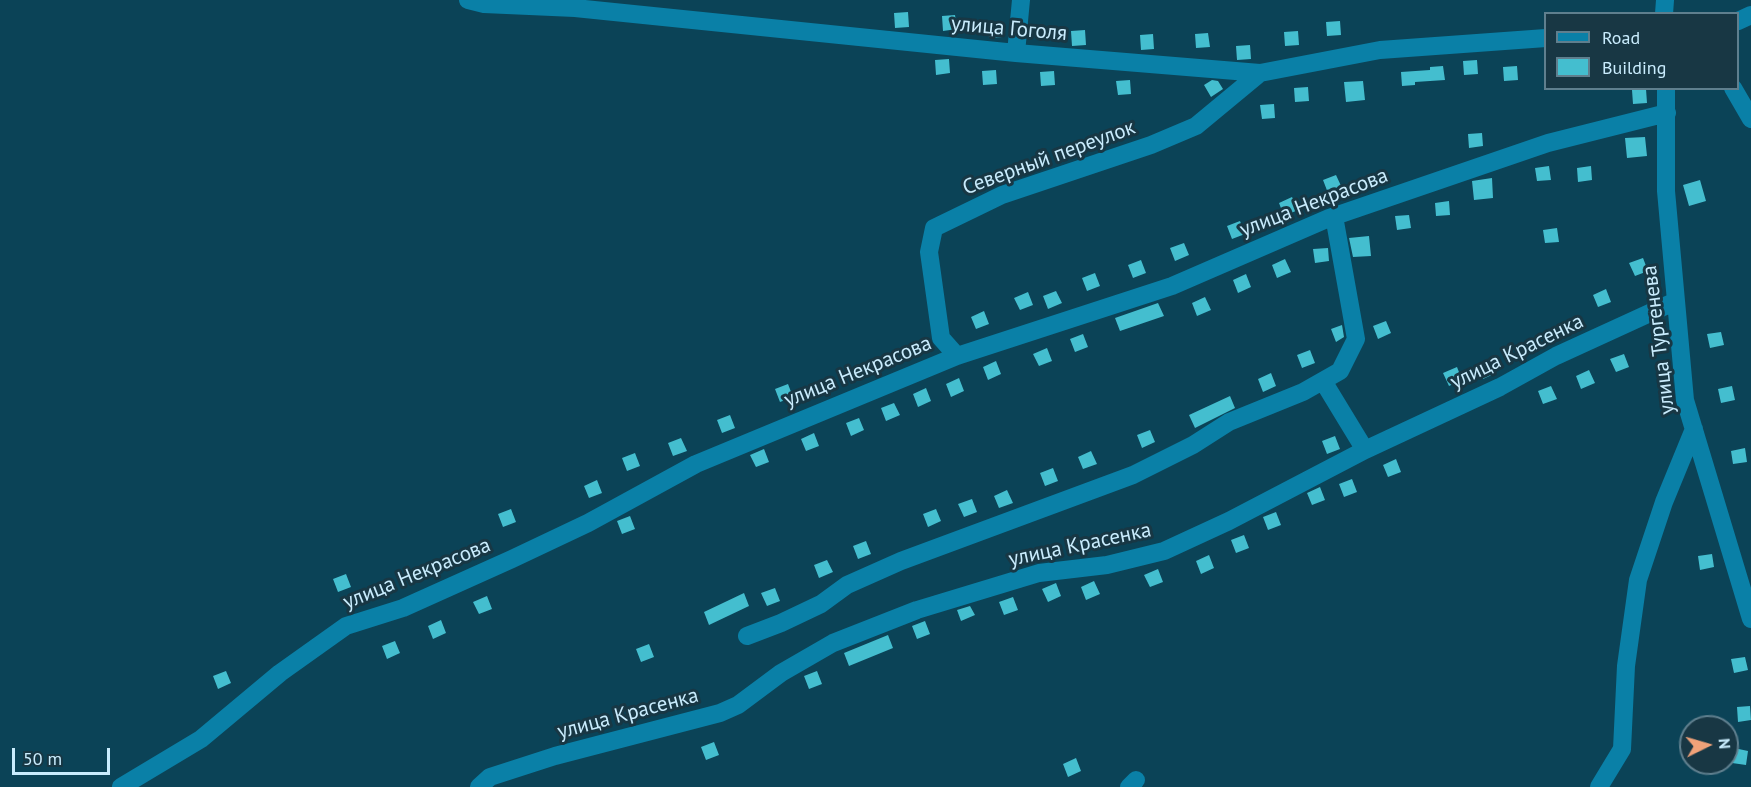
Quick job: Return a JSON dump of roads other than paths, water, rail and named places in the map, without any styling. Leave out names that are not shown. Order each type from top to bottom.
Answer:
[{"type":"street","name":"улица Гоголя","points":[[468,0],[484,4],[575,4],[1016,53],[1260,73],[1380,50],[1544,38]]},
{"type":"street","points":[[1016,53],[1021,0]]},
{"type":"street","name":"Северный переулок","points":[[957,356],[941,338],[929,252],[934,228],[1002,195],[1151,145],[1196,126],[1260,73]]},
{"type":"street","name":"улица Тургенева","points":[[1666,90],[1666,191],[1685,400],[1747,589],[1751,619]]},
{"type":"street","points":[[1734,90],[1751,119]]},
{"type":"street","name":"улица Некрасова","points":[[121,787],[201,739],[280,674],[346,626],[403,608],[512,559],[588,523],[696,464],[957,356],[1172,286],[1334,216],[1548,142],[1667,112]]},
{"type":"street","name":"улица Красенка","points":[[747,636],[821,604],[847,585],[901,561],[1133,475],[1193,446],[1229,422],[1323,381],[1340,371],[1356,339],[1334,216]]},
{"type":"street","name":"улица Красенка","points":[[479,787],[490,777],[555,756],[720,713],[738,705],[781,673],[833,643],[917,610],[1039,573],[1107,565],[1164,551],[1229,521],[1365,450],[1676,301]]},
{"type":"street","points":[[1323,381],[1365,450]]},
{"type":"street","points":[[1599,787],[1622,749],[1626,666],[1638,580],[1664,502],[1694,429]]}]
